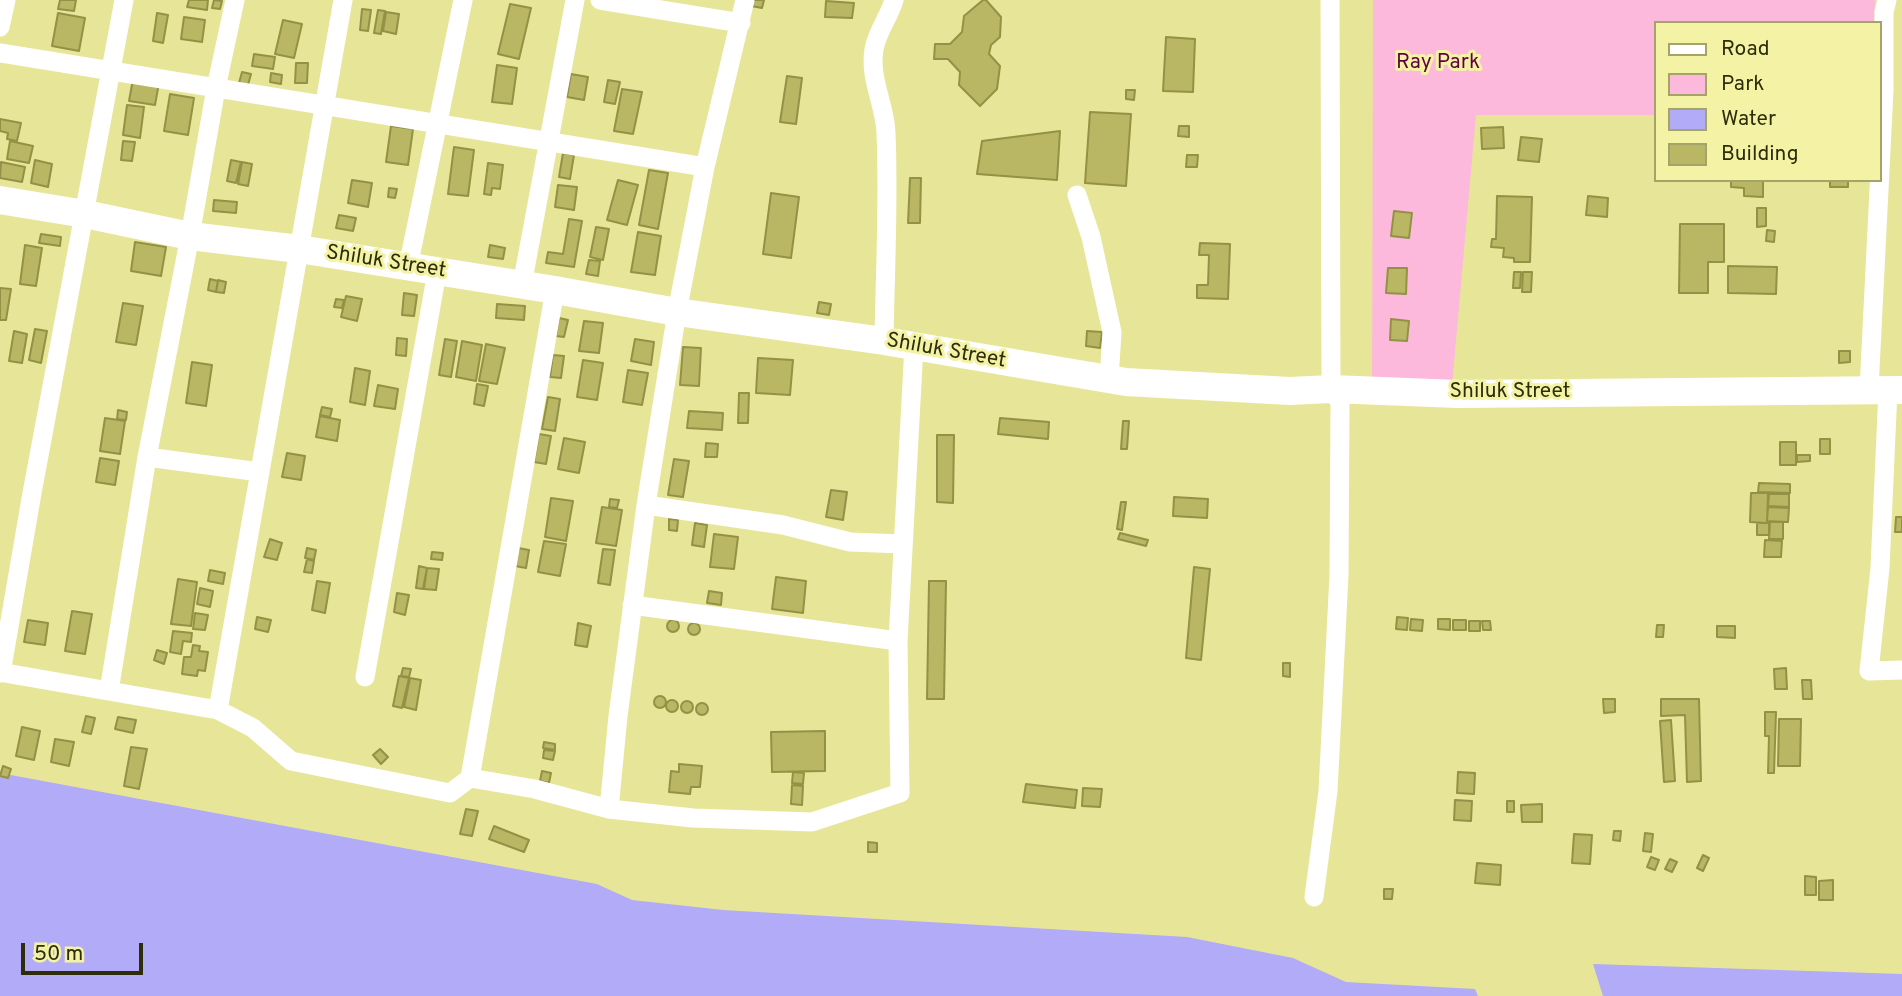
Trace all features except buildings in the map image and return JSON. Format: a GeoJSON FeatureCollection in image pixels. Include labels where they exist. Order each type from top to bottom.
{"type":"FeatureCollection","features":[{"type":"Feature","properties":{"kind":"street"},"geometry":{"type":"LineString","coordinates":[[0,27],[6,0]]}},
{"type":"Feature","properties":{"kind":"street"},"geometry":{"type":"LineString","coordinates":[[124,0],[1,673],[218,710],[253,728],[291,761],[450,793],[470,778],[555,290]]}},
{"type":"Feature","properties":{"kind":"street"},"geometry":{"type":"LineString","coordinates":[[109,691],[147,457],[234,0]]}},
{"type":"Feature","properties":{"kind":"street"},"geometry":{"type":"LineString","coordinates":[[218,710],[343,0]]}},
{"type":"Feature","properties":{"kind":"street"},"geometry":{"type":"LineString","coordinates":[[408,267],[463,0]]}},
{"type":"Feature","properties":{"kind":"street"},"geometry":{"type":"LineString","coordinates":[[522,285],[575,0]]}},
{"type":"Feature","properties":{"kind":"street"},"geometry":{"type":"LineString","coordinates":[[600,0],[741,23]]}},
{"type":"Feature","properties":{"kind":"street"},"geometry":{"type":"LineString","coordinates":[[609,809],[632,605],[677,312],[705,167],[745,0]]}},
{"type":"Feature","properties":{"kind":"street"},"geometry":{"type":"LineString","coordinates":[[884,341],[886,130],[873,76],[874,51],[878,36],[894,0]]}},
{"type":"Feature","properties":{"kind":"street"},"geometry":{"type":"LineString","coordinates":[[1314,897],[1328,791],[1339,575],[1340,402],[1331,390],[1330,0]]}},
{"type":"Feature","properties":{"kind":"street"},"geometry":{"type":"LineString","coordinates":[[1887,0],[1884,12],[1886,390],[1880,568],[1869,671],[1902,670]]}},
{"type":"Feature","properties":{"kind":"street"},"geometry":{"type":"LineString","coordinates":[[0,53],[705,167]]}},
{"type":"Feature","properties":{"kind":"street"},"geometry":{"type":"LineString","coordinates":[[1077,195],[1091,237],[1112,332],[1109,380]]}},
{"type":"Feature","properties":{"kind":"street","name":"Shiluk Street"},"geometry":{"type":"LineString","coordinates":[[0,200],[190,236],[299,249],[677,312],[884,341],[1109,380],[1265,390],[1472,394],[1886,390]]}},
{"type":"Feature","properties":{"kind":"street"},"geometry":{"type":"LineString","coordinates":[[365,677],[437,272]]}},
{"type":"Feature","properties":{"kind":"street"},"geometry":{"type":"LineString","coordinates":[[470,778],[535,789],[609,809],[693,818],[812,822],[900,793],[898,640],[914,346]]}},
{"type":"Feature","properties":{"kind":"street"},"geometry":{"type":"LineString","coordinates":[[147,457],[260,472]]}},
{"type":"Feature","properties":{"kind":"street"},"geometry":{"type":"LineString","coordinates":[[646,505],[783,525],[850,542],[903,544]]}},
{"type":"Feature","properties":{"kind":"street"},"geometry":{"type":"LineString","coordinates":[[632,605],[898,640]]}},
{"type":"Feature","properties":{"kind":"green space","name":"Ray Park"},"geometry":{"type":"Polygon","coordinates":[[[1373,0],[1875,0],[1874,21],[1654,21],[1654,115],[1476,115],[1452,386],[1372,384],[1373,0]]]}},
{"type":"Feature","properties":{"kind":"water"},"geometry":{"type":"Polygon","coordinates":[[[0,773],[597,884],[632,900],[723,910],[1187,937],[1293,958],[1346,982],[1475,989],[1478,996],[0,996],[0,773]]]}},
{"type":"Feature","properties":{"kind":"water"},"geometry":{"type":"Polygon","coordinates":[[[1593,964],[1902,974],[1902,996],[1603,996],[1593,964]]]}}]}
